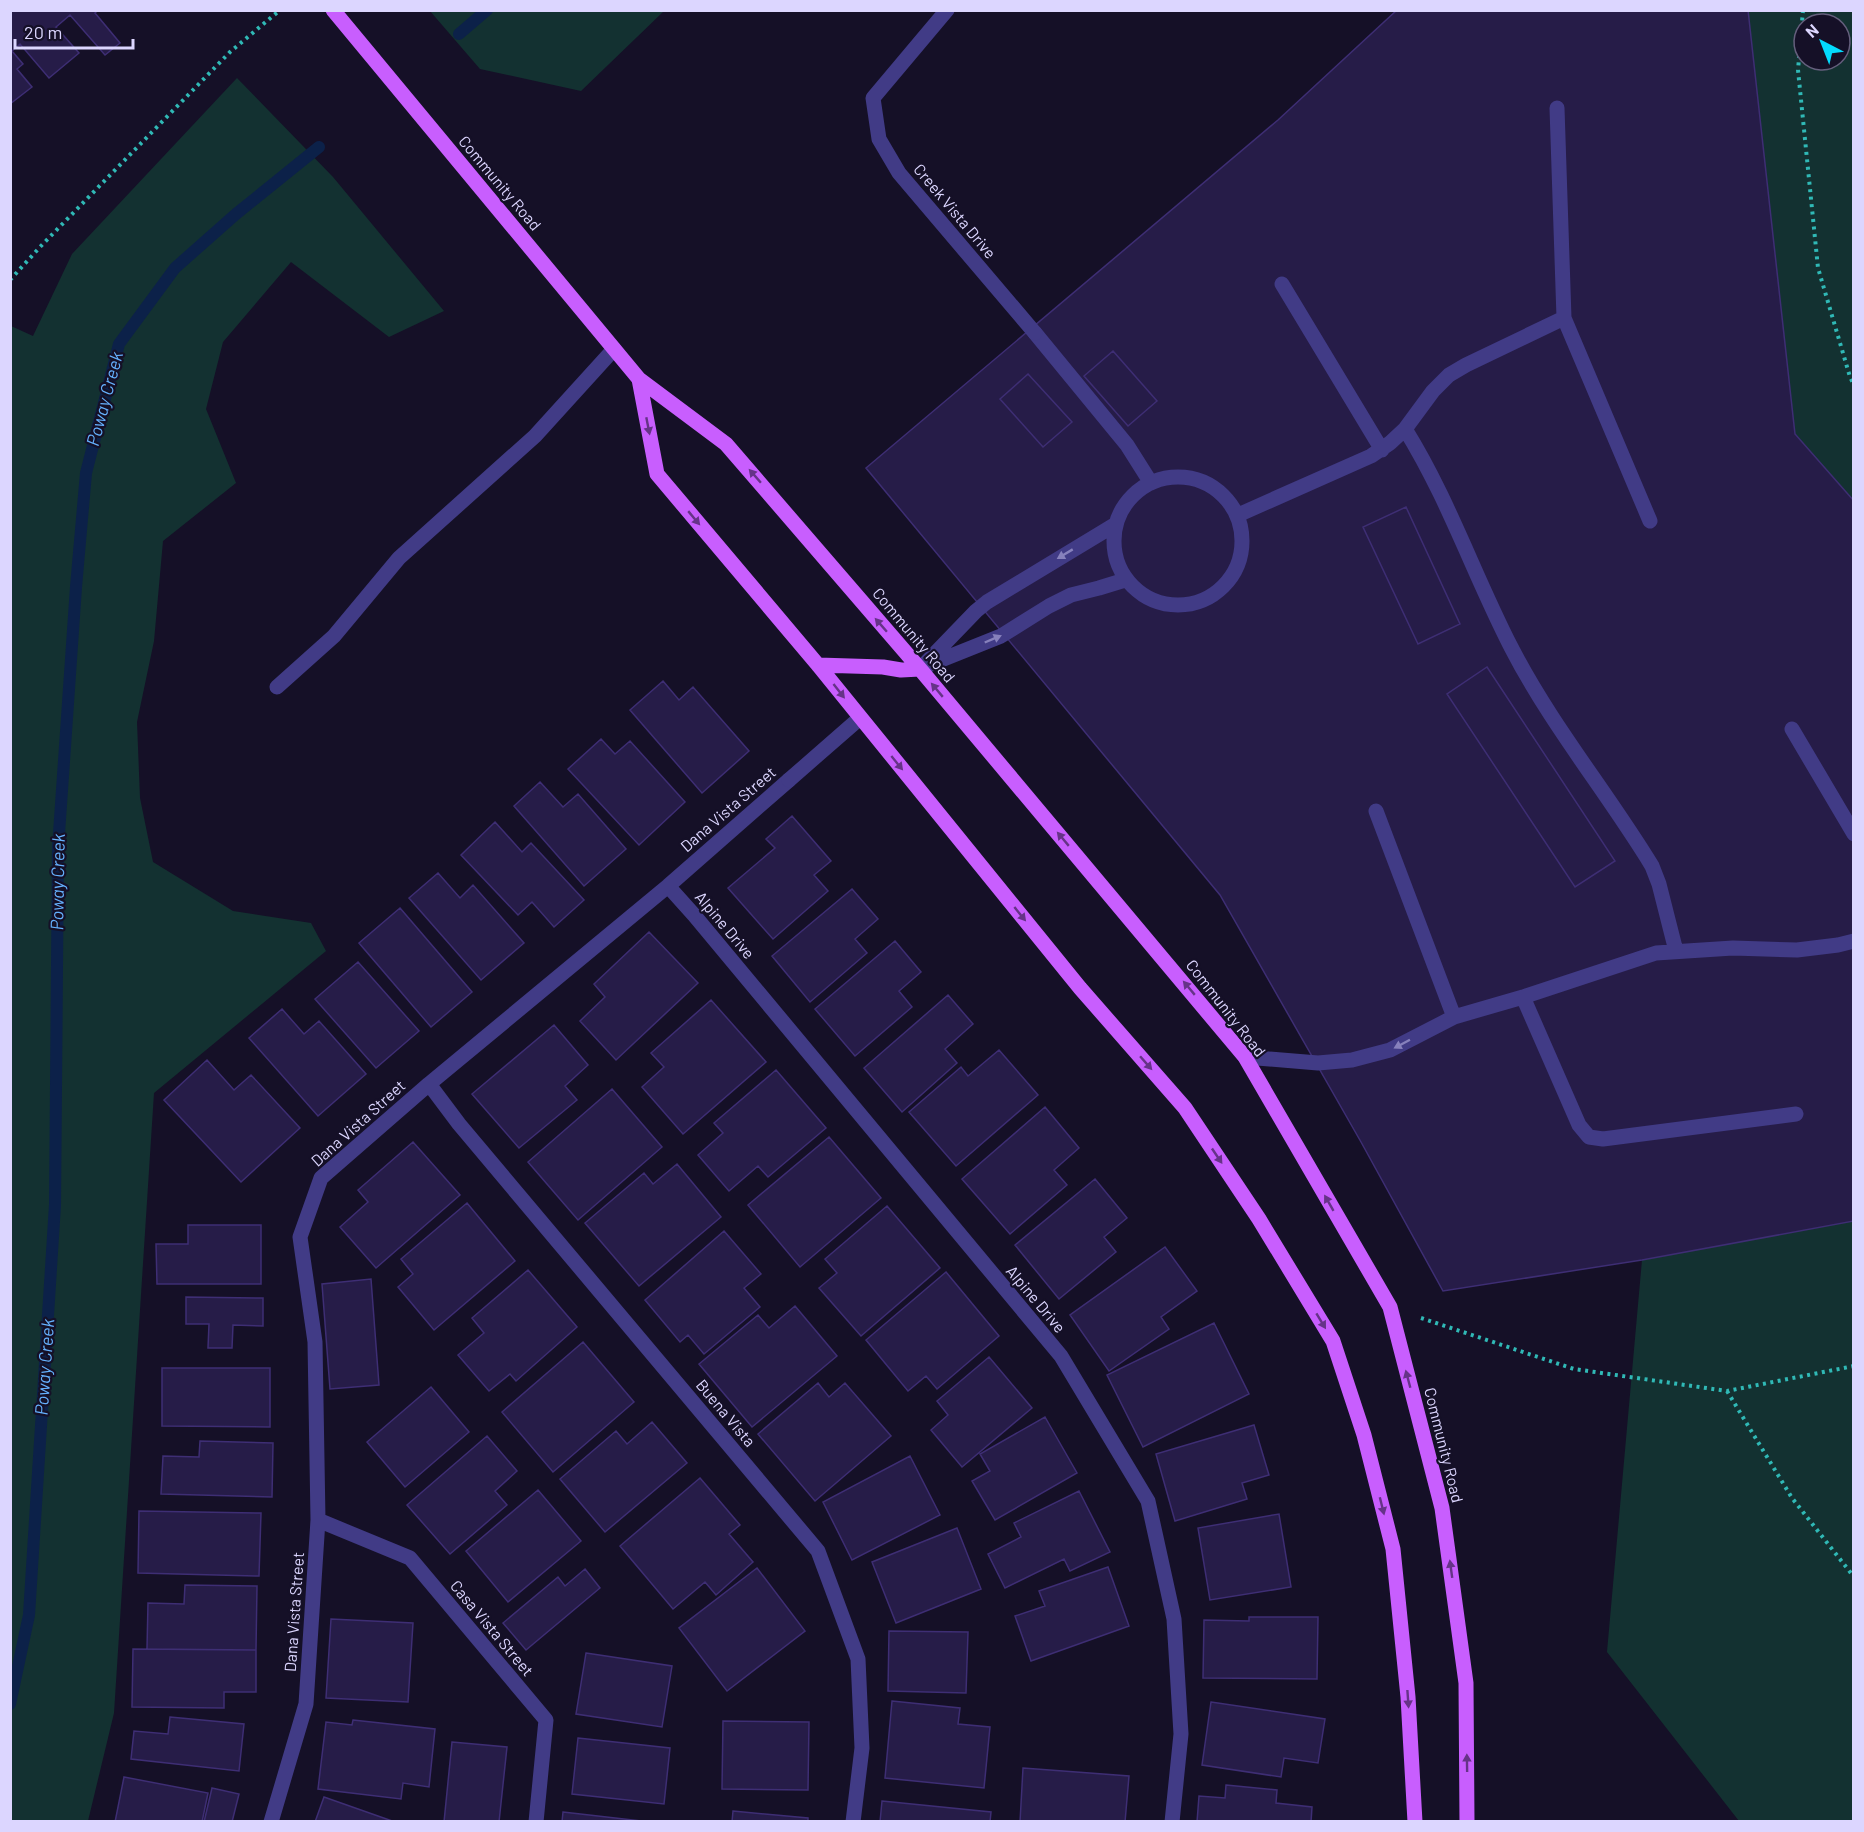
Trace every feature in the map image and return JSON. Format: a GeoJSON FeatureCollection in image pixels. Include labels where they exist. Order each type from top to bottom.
{"type":"FeatureCollection","features":[{"type":"Feature","properties":{"kind":"main road","name":"Community Road"},"geometry":{"type":"LineString","coordinates":[[333,10],[639,378],[726,444],[920,669],[1245,1057],[1389,1307],[1442,1508],[1466,1683],[1467,1821]]}},
{"type":"Feature","properties":{"kind":"main road"},"geometry":{"type":"LineString","coordinates":[[639,378],[657,474],[818,665],[1080,988],[1185,1108],[1259,1219],[1333,1341],[1364,1435],[1393,1548],[1408,1697],[1415,1821]]}},
{"type":"Feature","properties":{"kind":"main road"},"geometry":{"type":"LineString","coordinates":[[818,665],[920,669]]}},
{"type":"Feature","properties":{"kind":"street","name":"Creek Vista Drive"},"geometry":{"type":"LineString","coordinates":[[947,10],[873,98],[879,139],[899,173],[1127,445],[1151,483]]}},
{"type":"Feature","properties":{"kind":"street"},"geometry":{"type":"LineString","coordinates":[[1557,108],[1564,318],[1650,521]]}},
{"type":"Feature","properties":{"kind":"street"},"geometry":{"type":"LineString","coordinates":[[1282,284],[1382,450]]}},
{"type":"Feature","properties":{"kind":"street"},"geometry":{"type":"LineString","coordinates":[[1238,515],[1382,450],[1405,429],[1433,391],[1449,375],[1564,318]]}},
{"type":"Feature","properties":{"kind":"street"},"geometry":{"type":"LineString","coordinates":[[277,687],[334,636],[399,558],[535,436],[614,349]]}},
{"type":"Feature","properties":{"kind":"street"},"geometry":{"type":"LineString","coordinates":[[1405,429],[1442,498],[1527,676],[1652,866],[1659,884],[1676,951]]}},
{"type":"Feature","properties":{"kind":"street"},"geometry":{"type":"LineString","coordinates":[[1171,477],[1191,477],[1210,485],[1226,498],[1238,515],[1242,535],[1241,556],[1233,576],[1219,592],[1201,602],[1180,607],[1159,603],[1140,595],[1125,580],[1116,562],[1113,544],[1116,524],[1123,507],[1135,493],[1151,483],[1171,477]]}},
{"type":"Feature","properties":{"kind":"street"},"geometry":{"type":"LineString","coordinates":[[920,669],[987,602],[1116,524]]}},
{"type":"Feature","properties":{"kind":"street"},"geometry":{"type":"LineString","coordinates":[[920,669],[1001,636],[1071,595],[1125,580]]}},
{"type":"Feature","properties":{"kind":"street","name":"Dana Vista Street"},"geometry":{"type":"LineString","coordinates":[[271,1821],[306,1704],[318,1520],[315,1342],[300,1237],[321,1178],[429,1084],[668,886],[860,718]]}},
{"type":"Feature","properties":{"kind":"street"},"geometry":{"type":"LineString","coordinates":[[1792,729],[1854,834]]}},
{"type":"Feature","properties":{"kind":"street"},"geometry":{"type":"LineString","coordinates":[[1376,812],[1454,1017]]}},
{"type":"Feature","properties":{"kind":"street","name":"Alpine Drive"},"geometry":{"type":"LineString","coordinates":[[668,886],[1061,1356],[1148,1501],[1174,1619],[1181,1734],[1172,1821]]}},
{"type":"Feature","properties":{"kind":"street"},"geometry":{"type":"LineString","coordinates":[[1245,1057],[1318,1063],[1352,1060],[1390,1050],[1454,1017],[1656,953],[1733,948],[1797,950],[1854,941]]}},
{"type":"Feature","properties":{"kind":"street"},"geometry":{"type":"LineString","coordinates":[[1523,997],[1579,1125],[1589,1137],[1603,1139],[1797,1114]]}},
{"type":"Feature","properties":{"kind":"street","name":"Buena Vista"},"geometry":{"type":"LineString","coordinates":[[429,1084],[459,1124],[818,1551],[858,1659],[861,1748],[853,1821]]}},
{"type":"Feature","properties":{"kind":"street","name":"Casa Vista Street"},"geometry":{"type":"LineString","coordinates":[[318,1520],[410,1558],[546,1720],[536,1821]]}},
{"type":"Feature","properties":{"kind":"path"},"geometry":{"type":"LineString","coordinates":[[10,280],[230,52],[280,10]]}},
{"type":"Feature","properties":{"kind":"path"},"geometry":{"type":"LineString","coordinates":[[1803,10],[1798,70],[1818,268],[1854,385]]}},
{"type":"Feature","properties":{"kind":"path"},"geometry":{"type":"LineString","coordinates":[[1389,1307],[1574,1369],[1727,1390],[1854,1366]]}},
{"type":"Feature","properties":{"kind":"path"},"geometry":{"type":"LineString","coordinates":[[1727,1390],[1792,1498],[1854,1577]]}},
{"type":"Feature","properties":{"kind":"green space"},"geometry":{"type":"Polygon","coordinates":[[[430,11],[664,11],[581,91],[480,69],[430,11]]]}},
{"type":"Feature","properties":{"kind":"green space"},"geometry":{"type":"Polygon","coordinates":[[[1748,11],[1853,11],[1853,501],[1795,434],[1748,11]]]}},
{"type":"Feature","properties":{"kind":"green space"},"geometry":{"type":"Polygon","coordinates":[[[237,78],[333,177],[444,311],[389,337],[291,262],[223,342],[206,409],[236,483],[163,541],[154,641],[137,722],[140,798],[153,862],[233,911],[311,923],[326,951],[154,1093],[114,1713],[88,1821],[11,1821],[11,326],[33,336],[72,254],[237,78]]]}},
{"type":"Feature","properties":{"kind":"green space"},"geometry":{"type":"Polygon","coordinates":[[[1853,1221],[1853,1821],[1739,1821],[1607,1652],[1642,1260],[1853,1221]]]}},
{"type":"Feature","properties":{"kind":"building"},"geometry":{"type":"Polygon","coordinates":[[[10,10],[98,10],[95,13],[120,43],[105,55],[70,15],[56,27],[79,53],[49,78],[20,44],[12,51],[23,64],[17,69],[32,87],[10,104],[10,10]]]}},
{"type":"Feature","properties":{"kind":"building"},"geometry":{"type":"Polygon","coordinates":[[[1397,10],[1748,10],[1795,434],[1854,501],[1854,1221],[1642,1260],[1443,1291],[1220,895],[866,468],[1278,120],[1397,10]]]}},
{"type":"Feature","properties":{"kind":"building"},"geometry":{"type":"Polygon","coordinates":[[[1113,351],[1157,401],[1128,426],[1084,376],[1113,351]]]}},
{"type":"Feature","properties":{"kind":"building"},"geometry":{"type":"Polygon","coordinates":[[[1028,374],[1072,422],[1043,447],[1000,399],[1028,374]]]}},
{"type":"Feature","properties":{"kind":"building"},"geometry":{"type":"Polygon","coordinates":[[[1406,507],[1460,624],[1418,644],[1363,527],[1406,507]]]}},
{"type":"Feature","properties":{"kind":"building"},"geometry":{"type":"Polygon","coordinates":[[[1487,667],[1615,861],[1575,887],[1447,694],[1487,667]]]}},
{"type":"Feature","properties":{"kind":"building"},"geometry":{"type":"Polygon","coordinates":[[[663,681],[679,700],[693,687],[749,751],[702,793],[630,710],[663,681]]]}},
{"type":"Feature","properties":{"kind":"building"},"geometry":{"type":"Polygon","coordinates":[[[601,739],[615,754],[630,741],[685,802],[639,845],[568,769],[601,739]]]}},
{"type":"Feature","properties":{"kind":"building"},"geometry":{"type":"Polygon","coordinates":[[[540,782],[563,807],[578,794],[626,849],[584,886],[514,806],[540,782]]]}},
{"type":"Feature","properties":{"kind":"building"},"geometry":{"type":"Polygon","coordinates":[[[792,816],[831,861],[814,875],[828,891],[773,939],[728,888],[775,848],[766,839],[792,816]]]}},
{"type":"Feature","properties":{"kind":"building"},"geometry":{"type":"Polygon","coordinates":[[[495,822],[522,852],[531,843],[584,900],[554,927],[532,902],[518,915],[461,855],[495,822]]]}},
{"type":"Feature","properties":{"kind":"building"},"geometry":{"type":"Polygon","coordinates":[[[438,873],[460,898],[473,885],[524,943],[481,980],[409,898],[438,873]]]}},
{"type":"Feature","properties":{"kind":"building"},"geometry":{"type":"Polygon","coordinates":[[[852,889],[878,919],[855,939],[867,953],[810,1002],[772,956],[852,889]]]}},
{"type":"Feature","properties":{"kind":"building"},"geometry":{"type":"Polygon","coordinates":[[[400,908],[472,992],[431,1027],[359,943],[400,908]]]}},
{"type":"Feature","properties":{"kind":"building"},"geometry":{"type":"Polygon","coordinates":[[[649,932],[698,983],[616,1060],[580,1021],[605,997],[594,984],[649,932]]]}},
{"type":"Feature","properties":{"kind":"building"},"geometry":{"type":"Polygon","coordinates":[[[895,941],[921,972],[899,991],[912,1007],[855,1056],[815,1009],[895,941]]]}},
{"type":"Feature","properties":{"kind":"building"},"geometry":{"type":"Polygon","coordinates":[[[358,962],[419,1031],[376,1068],[315,999],[358,962]]]}},
{"type":"Feature","properties":{"kind":"building"},"geometry":{"type":"Polygon","coordinates":[[[948,995],[973,1024],[945,1049],[957,1063],[902,1112],[864,1068],[948,995]]]}},
{"type":"Feature","properties":{"kind":"building"},"geometry":{"type":"Polygon","coordinates":[[[711,1000],[766,1062],[683,1134],[642,1087],[664,1067],[651,1053],[711,1000]]]}},
{"type":"Feature","properties":{"kind":"building"},"geometry":{"type":"Polygon","coordinates":[[[282,1009],[304,1034],[319,1021],[366,1074],[318,1116],[249,1038],[282,1009]]]}},
{"type":"Feature","properties":{"kind":"building"},"geometry":{"type":"Polygon","coordinates":[[[554,1025],[588,1065],[565,1086],[577,1100],[519,1148],[472,1094],[554,1025]]]}},
{"type":"Feature","properties":{"kind":"building"},"geometry":{"type":"Polygon","coordinates":[[[999,1050],[1038,1095],[956,1166],[909,1112],[961,1067],[968,1076],[999,1050]]]}},
{"type":"Feature","properties":{"kind":"building"},"geometry":{"type":"Polygon","coordinates":[[[207,1060],[234,1090],[251,1075],[300,1128],[241,1182],[164,1100],[207,1060]]]}},
{"type":"Feature","properties":{"kind":"building"},"geometry":{"type":"Polygon","coordinates":[[[776,1070],[826,1128],[768,1177],[758,1166],[729,1191],[698,1155],[723,1133],[714,1123],[776,1070]]]}},
{"type":"Feature","properties":{"kind":"building"},"geometry":{"type":"Polygon","coordinates":[[[612,1089],[662,1147],[578,1220],[528,1162],[612,1089]]]}},
{"type":"Feature","properties":{"kind":"building"},"geometry":{"type":"Polygon","coordinates":[[[1045,1107],[1079,1148],[1054,1170],[1067,1185],[1010,1234],[962,1179],[1045,1107]]]}},
{"type":"Feature","properties":{"kind":"building"},"geometry":{"type":"Polygon","coordinates":[[[829,1137],[881,1198],[800,1267],[748,1205],[829,1137]]]}},
{"type":"Feature","properties":{"kind":"building"},"geometry":{"type":"Polygon","coordinates":[[[413,1142],[460,1195],[376,1268],[340,1227],[368,1202],[358,1190],[413,1142]]]}},
{"type":"Feature","properties":{"kind":"building"},"geometry":{"type":"Polygon","coordinates":[[[677,1164],[721,1217],[639,1286],[585,1223],[644,1173],[653,1184],[677,1164]]]}},
{"type":"Feature","properties":{"kind":"building"},"geometry":{"type":"Polygon","coordinates":[[[1095,1179],[1127,1218],[1104,1237],[1116,1252],[1059,1299],[1015,1245],[1095,1179]]]}},
{"type":"Feature","properties":{"kind":"building"},"geometry":{"type":"Polygon","coordinates":[[[467,1203],[515,1261],[434,1330],[398,1287],[413,1274],[401,1259],[467,1203]]]}},
{"type":"Feature","properties":{"kind":"building"},"geometry":{"type":"Polygon","coordinates":[[[887,1206],[940,1268],[861,1336],[819,1288],[837,1273],[825,1259],[887,1206]]]}},
{"type":"Feature","properties":{"kind":"building"},"geometry":{"type":"Polygon","coordinates":[[[188,1225],[261,1225],[261,1284],[157,1284],[156,1244],[188,1244],[188,1225]]]}},
{"type":"Feature","properties":{"kind":"building"},"geometry":{"type":"Polygon","coordinates":[[[724,1231],[761,1274],[744,1288],[760,1307],[704,1354],[688,1335],[680,1342],[645,1300],[724,1231]]]}},
{"type":"Feature","properties":{"kind":"building"},"geometry":{"type":"Polygon","coordinates":[[[1165,1247],[1197,1291],[1161,1317],[1169,1329],[1109,1371],[1070,1315],[1165,1247]]]}},
{"type":"Feature","properties":{"kind":"building"},"geometry":{"type":"Polygon","coordinates":[[[528,1270],[577,1327],[516,1381],[510,1374],[489,1391],[458,1355],[484,1333],[472,1318],[528,1270]]]}},
{"type":"Feature","properties":{"kind":"building"},"geometry":{"type":"Polygon","coordinates":[[[946,1272],[999,1336],[937,1389],[926,1376],[908,1391],[866,1340],[946,1272]]]}},
{"type":"Feature","properties":{"kind":"building"},"geometry":{"type":"Polygon","coordinates":[[[371,1279],[379,1385],[330,1389],[322,1284],[371,1279]]]}},
{"type":"Feature","properties":{"kind":"building"},"geometry":{"type":"Polygon","coordinates":[[[186,1297],[263,1298],[263,1326],[233,1325],[232,1348],[208,1348],[209,1324],[186,1324],[186,1297]]]}},
{"type":"Feature","properties":{"kind":"building"},"geometry":{"type":"Polygon","coordinates":[[[795,1306],[837,1356],[752,1427],[699,1364],[758,1315],[769,1328],[795,1306]]]}},
{"type":"Feature","properties":{"kind":"building"},"geometry":{"type":"Polygon","coordinates":[[[1214,1323],[1249,1394],[1143,1447],[1107,1375],[1214,1323]]]}},
{"type":"Feature","properties":{"kind":"building"},"geometry":{"type":"Polygon","coordinates":[[[583,1342],[634,1402],[553,1472],[502,1412],[583,1342]]]}},
{"type":"Feature","properties":{"kind":"building"},"geometry":{"type":"Polygon","coordinates":[[[989,1357],[1032,1408],[962,1467],[931,1430],[948,1415],[937,1401],[989,1357]]]}},
{"type":"Feature","properties":{"kind":"building"},"geometry":{"type":"Polygon","coordinates":[[[162,1368],[270,1368],[270,1427],[162,1426],[162,1368]]]}},
{"type":"Feature","properties":{"kind":"building"},"geometry":{"type":"Polygon","coordinates":[[[818,1383],[829,1397],[845,1383],[891,1436],[815,1501],[758,1434],[818,1383]]]}},
{"type":"Feature","properties":{"kind":"building"},"geometry":{"type":"Polygon","coordinates":[[[431,1387],[469,1432],[405,1487],[367,1442],[431,1387]]]}},
{"type":"Feature","properties":{"kind":"building"},"geometry":{"type":"Polygon","coordinates":[[[1045,1417],[1077,1473],[995,1520],[972,1481],[990,1471],[980,1454],[1045,1417]]]}},
{"type":"Feature","properties":{"kind":"building"},"geometry":{"type":"Polygon","coordinates":[[[652,1422],[687,1463],[605,1532],[560,1479],[616,1431],[627,1444],[652,1422]]]}},
{"type":"Feature","properties":{"kind":"building"},"geometry":{"type":"Polygon","coordinates":[[[1254,1425],[1269,1475],[1242,1483],[1247,1499],[1175,1521],[1156,1454],[1254,1425]]]}},
{"type":"Feature","properties":{"kind":"building"},"geometry":{"type":"Polygon","coordinates":[[[487,1436],[517,1471],[495,1491],[507,1505],[450,1554],[407,1505],[487,1436]]]}},
{"type":"Feature","properties":{"kind":"building"},"geometry":{"type":"Polygon","coordinates":[[[200,1441],[273,1443],[272,1497],[161,1494],[163,1456],[199,1457],[200,1441]]]}},
{"type":"Feature","properties":{"kind":"building"},"geometry":{"type":"Polygon","coordinates":[[[910,1456],[940,1515],[852,1560],[823,1502],[910,1456]]]}},
{"type":"Feature","properties":{"kind":"building"},"geometry":{"type":"Polygon","coordinates":[[[700,1478],[740,1525],[729,1534],[753,1562],[716,1595],[705,1582],[673,1609],[620,1546],[700,1478]]]}},
{"type":"Feature","properties":{"kind":"building"},"geometry":{"type":"Polygon","coordinates":[[[538,1490],[581,1541],[508,1602],[466,1551],[538,1490]]]}},
{"type":"Feature","properties":{"kind":"building"},"geometry":{"type":"Polygon","coordinates":[[[1079,1491],[1110,1552],[1070,1571],[1064,1559],[1005,1588],[988,1554],[1021,1537],[1014,1523],[1079,1491]]]}},
{"type":"Feature","properties":{"kind":"building"},"geometry":{"type":"Polygon","coordinates":[[[139,1511],[261,1513],[259,1576],[138,1573],[139,1511]]]}},
{"type":"Feature","properties":{"kind":"building"},"geometry":{"type":"Polygon","coordinates":[[[1279,1514],[1291,1587],[1210,1600],[1198,1528],[1279,1514]]]}},
{"type":"Feature","properties":{"kind":"building"},"geometry":{"type":"Polygon","coordinates":[[[957,1528],[981,1589],[896,1623],[872,1562],[957,1528]]]}},
{"type":"Feature","properties":{"kind":"building"},"geometry":{"type":"Polygon","coordinates":[[[1108,1567],[1129,1626],[1031,1661],[1015,1616],[1045,1606],[1039,1591],[1108,1567]]]}},
{"type":"Feature","properties":{"kind":"building"},"geometry":{"type":"Polygon","coordinates":[[[757,1568],[805,1631],[727,1691],[679,1628],[757,1568]]]}},
{"type":"Feature","properties":{"kind":"building"},"geometry":{"type":"Polygon","coordinates":[[[585,1569],[600,1588],[526,1650],[503,1623],[558,1577],[565,1586],[585,1569]]]}},
{"type":"Feature","properties":{"kind":"building"},"geometry":{"type":"Polygon","coordinates":[[[185,1585],[257,1586],[256,1650],[147,1649],[148,1603],[184,1604],[185,1585]]]}},
{"type":"Feature","properties":{"kind":"building"},"geometry":{"type":"Polygon","coordinates":[[[1249,1617],[1318,1617],[1317,1679],[1203,1678],[1204,1620],[1249,1621],[1249,1617]]]}},
{"type":"Feature","properties":{"kind":"building"},"geometry":{"type":"Polygon","coordinates":[[[331,1619],[413,1623],[408,1702],[326,1698],[331,1619]]]}},
{"type":"Feature","properties":{"kind":"building"},"geometry":{"type":"Polygon","coordinates":[[[889,1631],[968,1632],[966,1693],[888,1691],[889,1631]]]}},
{"type":"Feature","properties":{"kind":"building"},"geometry":{"type":"Polygon","coordinates":[[[133,1649],[256,1650],[256,1692],[224,1692],[224,1708],[132,1707],[133,1649]]]}},
{"type":"Feature","properties":{"kind":"building"},"geometry":{"type":"Polygon","coordinates":[[[586,1653],[672,1666],[662,1727],[576,1714],[586,1653]]]}},
{"type":"Feature","properties":{"kind":"building"},"geometry":{"type":"Polygon","coordinates":[[[892,1701],[960,1708],[958,1724],[990,1727],[984,1788],[885,1778],[892,1701]]]}},
{"type":"Feature","properties":{"kind":"building"},"geometry":{"type":"Polygon","coordinates":[[[1211,1702],[1325,1719],[1318,1763],[1284,1758],[1281,1777],[1202,1765],[1211,1702]]]}},
{"type":"Feature","properties":{"kind":"building"},"geometry":{"type":"Polygon","coordinates":[[[170,1717],[244,1724],[239,1771],[131,1759],[134,1731],[168,1734],[170,1717]]]}},
{"type":"Feature","properties":{"kind":"building"},"geometry":{"type":"Polygon","coordinates":[[[353,1720],[435,1729],[429,1787],[403,1783],[401,1799],[318,1789],[326,1722],[352,1725],[353,1720]]]}},
{"type":"Feature","properties":{"kind":"building"},"geometry":{"type":"Polygon","coordinates":[[[723,1721],[809,1722],[808,1790],[722,1789],[723,1721]]]}},
{"type":"Feature","properties":{"kind":"building"},"geometry":{"type":"Polygon","coordinates":[[[578,1738],[670,1748],[664,1804],[572,1794],[578,1738]]]}},
{"type":"Feature","properties":{"kind":"building"},"geometry":{"type":"Polygon","coordinates":[[[452,1742],[507,1747],[499,1822],[444,1822],[452,1742]]]}},
{"type":"Feature","properties":{"kind":"building"},"geometry":{"type":"Polygon","coordinates":[[[1023,1768],[1129,1776],[1125,1822],[1020,1822],[1023,1768]]]}},
{"type":"Feature","properties":{"kind":"building"},"geometry":{"type":"Polygon","coordinates":[[[124,1777],[208,1793],[202,1822],[115,1822],[124,1777]]]}},
{"type":"Feature","properties":{"kind":"building"},"geometry":{"type":"Polygon","coordinates":[[[1226,1785],[1277,1790],[1276,1803],[1312,1807],[1311,1822],[1197,1822],[1199,1796],[1225,1798],[1226,1785]]]}},
{"type":"Feature","properties":{"kind":"building"},"geometry":{"type":"Polygon","coordinates":[[[212,1788],[239,1794],[232,1822],[204,1822],[212,1788]]]}},
{"type":"Feature","properties":{"kind":"building"},"geometry":{"type":"Polygon","coordinates":[[[324,1797],[395,1822],[315,1822],[324,1797]]]}},
{"type":"Feature","properties":{"kind":"building"},"geometry":{"type":"Polygon","coordinates":[[[882,1801],[991,1812],[990,1822],[880,1822],[882,1801]]]}},
{"type":"Feature","properties":{"kind":"building"},"geometry":{"type":"Polygon","coordinates":[[[733,1811],[808,1818],[808,1822],[732,1822],[733,1811]]]}},
{"type":"Feature","properties":{"kind":"building"},"geometry":{"type":"Polygon","coordinates":[[[563,1812],[650,1822],[562,1822],[563,1812]]]}},
{"type":"Feature","properties":{"kind":"waterway","name":"Poway Creek"},"geometry":{"type":"LineString","coordinates":[[459,34],[487,10]]}},
{"type":"Feature","properties":{"kind":"waterway","name":"Poway Creek"},"geometry":{"type":"LineString","coordinates":[[10,1704],[29,1615],[55,1205],[58,848],[86,473],[119,344],[175,268],[236,214],[319,147]]}}]}
